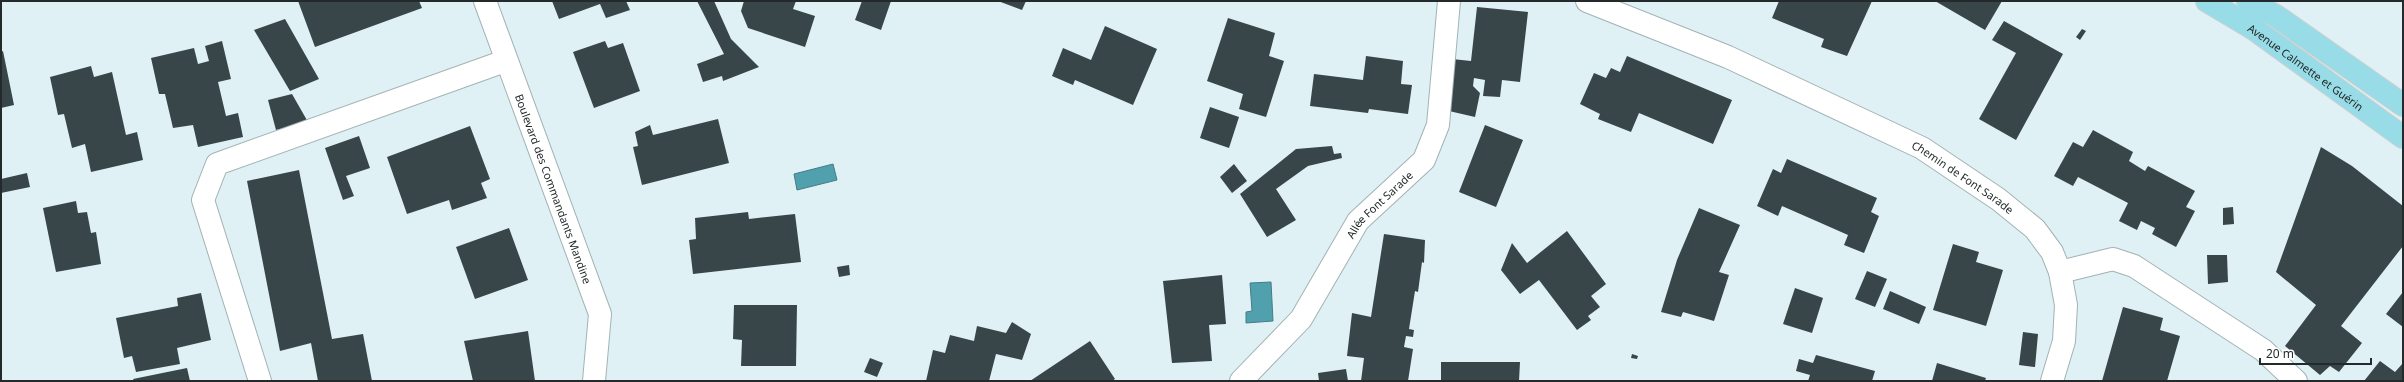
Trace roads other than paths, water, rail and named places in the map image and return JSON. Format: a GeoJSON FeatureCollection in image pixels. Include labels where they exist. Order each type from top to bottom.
{"type":"FeatureCollection","features":[{"type":"Feature","properties":{"kind":"main road","name":"Avenue Calmette et Guérin"},"geometry":{"type":"LineString","coordinates":[[2207,1],[2254,29],[2403,137]]}},
{"type":"Feature","properties":{"kind":"main road","name":"Avenue Calmette et Guérin"},"geometry":{"type":"LineString","coordinates":[[2248,1],[2276,16],[2403,105]]}},
{"type":"Feature","properties":{"kind":"street","name":"Boulevard des Commandants Mandine"},"geometry":{"type":"LineString","coordinates":[[485,1],[505,61],[600,314],[594,381]]}},
{"type":"Feature","properties":{"kind":"street","name":"Allée Font Sarade"},"geometry":{"type":"LineString","coordinates":[[1241,381],[1301,319],[1358,221],[1424,160],[1438,125],[1449,1]]}},
{"type":"Feature","properties":{"kind":"street","name":"Chemin de Font Sarade"},"geometry":{"type":"LineString","coordinates":[[1587,1],[1728,57],[1922,148],[1998,199],[2035,229],[2052,252],[2060,272],[2066,305],[2064,341],[2052,381]]}},
{"type":"Feature","properties":{"kind":"street"},"geometry":{"type":"LineString","coordinates":[[260,381],[203,200],[217,164],[505,61]]}},
{"type":"Feature","properties":{"kind":"street"},"geometry":{"type":"LineString","coordinates":[[2060,272],[2113,259],[2134,266],[2263,350],[2296,381]]}},
{"type":"Feature","properties":{"kind":"water"},"geometry":{"type":"Polygon","coordinates":[[[833,164],[837,180],[797,190],[794,174],[833,164]]]}},
{"type":"Feature","properties":{"kind":"water"},"geometry":{"type":"Polygon","coordinates":[[[1271,282],[1273,321],[1246,323],[1246,312],[1252,311],[1250,283],[1271,282]]]}}]}
